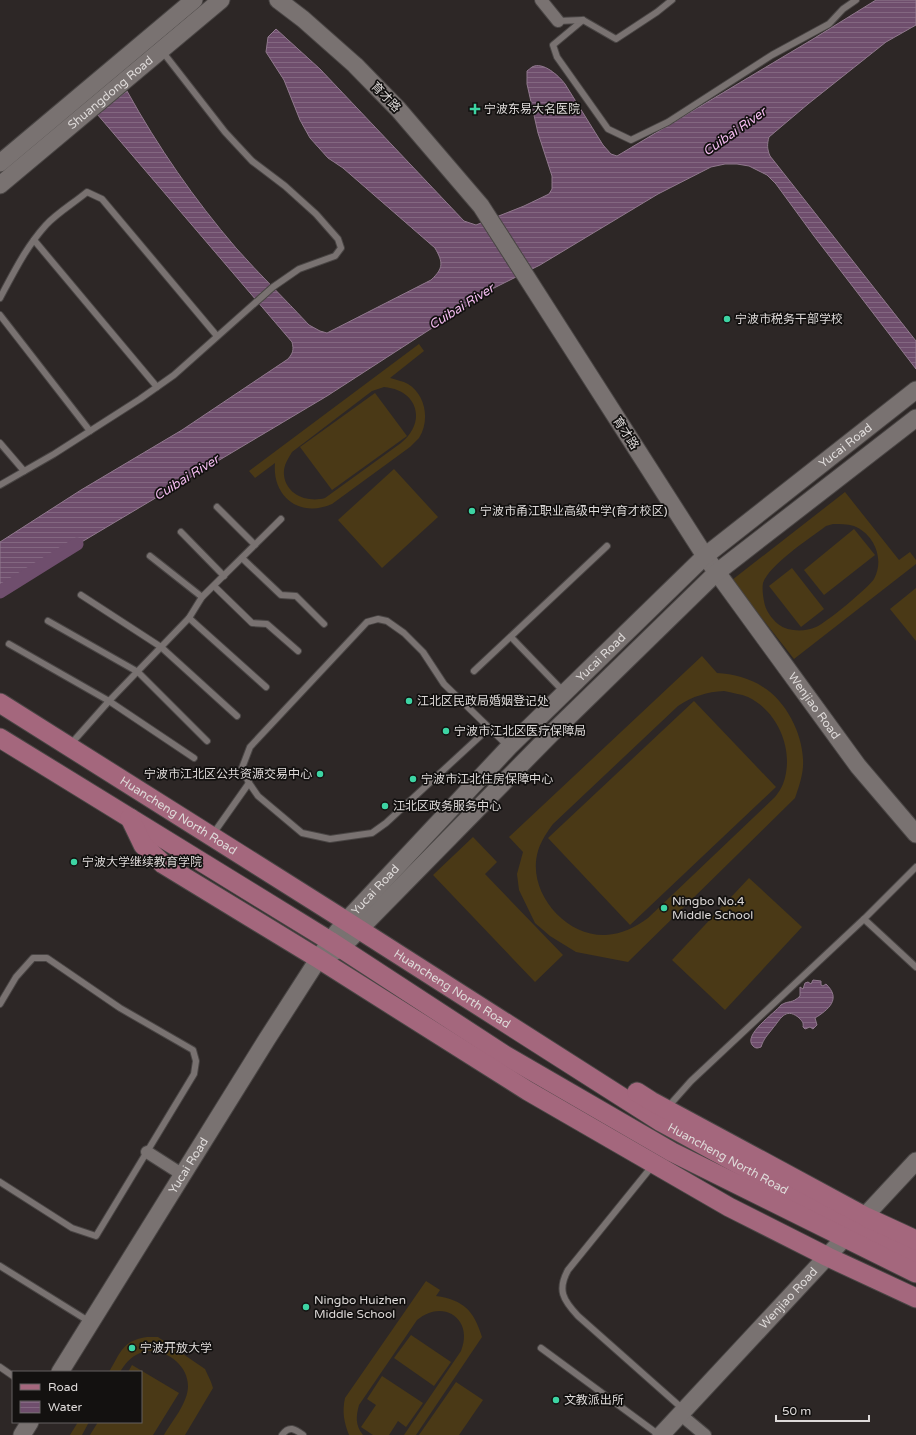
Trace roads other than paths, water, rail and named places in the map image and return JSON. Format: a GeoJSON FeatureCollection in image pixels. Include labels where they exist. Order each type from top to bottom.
{"type":"FeatureCollection","features":[{"type":"Feature","properties":{"kind":"main road","name":"Shuangdong Road"},"geometry":{"type":"LineString","coordinates":[[0,163],[194,0]]}},
{"type":"Feature","properties":{"kind":"main road","name":"Shuangdong Road"},"geometry":{"type":"LineString","coordinates":[[0,185],[221,0]]}},
{"type":"Feature","properties":{"kind":"main road","name":"育才路"},"geometry":{"type":"LineString","coordinates":[[278,0],[355,65],[398,109],[481,206],[716,573]]}},
{"type":"Feature","properties":{"kind":"main road","name":"Yucai Road"},"geometry":{"type":"LineString","coordinates":[[358,923],[509,747],[705,556],[914,391]]}},
{"type":"Feature","properties":{"kind":"main road","name":"Yucai Road"},"geometry":{"type":"LineString","coordinates":[[61,1371],[319,959],[336,945],[716,573],[916,418]]}},
{"type":"Feature","properties":{"kind":"main road","name":"Wenjiao Road"},"geometry":{"type":"LineString","coordinates":[[716,573],[858,766],[916,834]]}},
{"type":"Feature","properties":{"kind":"main road","name":"Huancheng North Road"},"geometry":{"type":"LineString","coordinates":[[0,703],[211,836],[358,923],[660,1122],[855,1228],[916,1273]]}},
{"type":"Feature","properties":{"kind":"main road","name":"Huancheng North Road"},"geometry":{"type":"LineString","coordinates":[[0,738],[336,945],[504,1054],[672,1152],[916,1255]]}},
{"type":"Feature","properties":{"kind":"main road"},"geometry":{"type":"LineString","coordinates":[[130,818],[143,846],[163,864],[319,959],[528,1091],[729,1207],[828,1258],[916,1298]]}},
{"type":"Feature","properties":{"kind":"main road"},"geometry":{"type":"LineString","coordinates":[[358,923],[666,1109],[855,1228],[916,1240]]}},
{"type":"Feature","properties":{"kind":"main road","name":"Wenjiao Road"},"geometry":{"type":"LineString","coordinates":[[660,1435],[683,1413],[828,1258],[916,1161]]}},
{"type":"Feature","properties":{"kind":"main road"},"geometry":{"type":"LineString","coordinates":[[22,1435],[29,1423]]}},
{"type":"Feature","properties":{"kind":"street"},"geometry":{"type":"LineString","coordinates":[[541,0],[558,21]]}},
{"type":"Feature","properties":{"kind":"street"},"geometry":{"type":"LineString","coordinates":[[147,1152],[183,1175]]}},
{"type":"Feature","properties":{"kind":"street"},"geometry":{"type":"LineString","coordinates":[[683,1413],[705,1435]]}},
{"type":"Feature","properties":{"kind":"lane"},"geometry":{"type":"LineString","coordinates":[[558,21],[583,20],[616,39],[657,12],[672,0]]}},
{"type":"Feature","properties":{"kind":"lane"},"geometry":{"type":"LineString","coordinates":[[583,20],[553,45],[557,57],[608,129],[631,140],[668,122],[772,55],[828,24],[843,9],[856,0]]}},
{"type":"Feature","properties":{"kind":"lane"},"geometry":{"type":"LineString","coordinates":[[0,485],[140,399],[174,375],[273,287],[299,269],[335,256],[341,248],[338,239],[316,214],[285,186],[252,161],[225,132],[161,50]]}},
{"type":"Feature","properties":{"kind":"lane"},"geometry":{"type":"LineString","coordinates":[[0,298],[27,248],[47,224],[87,192],[102,199],[217,336]]}},
{"type":"Feature","properties":{"kind":"lane"},"geometry":{"type":"LineString","coordinates":[[34,240],[157,387]]}},
{"type":"Feature","properties":{"kind":"lane"},"geometry":{"type":"LineString","coordinates":[[0,315],[90,431]]}},
{"type":"Feature","properties":{"kind":"lane"},"geometry":{"type":"LineString","coordinates":[[0,442],[24,471]]}},
{"type":"Feature","properties":{"kind":"lane"},"geometry":{"type":"LineString","coordinates":[[217,507],[255,545]]}},
{"type":"Feature","properties":{"kind":"lane"},"geometry":{"type":"LineString","coordinates":[[69,746],[189,618],[202,597],[281,519]]}},
{"type":"Feature","properties":{"kind":"lane"},"geometry":{"type":"LineString","coordinates":[[181,532],[224,576]]}},
{"type":"Feature","properties":{"kind":"lane"},"geometry":{"type":"LineString","coordinates":[[474,671],[606,546]]}},
{"type":"Feature","properties":{"kind":"lane"},"geometry":{"type":"LineString","coordinates":[[150,556],[202,597]]}},
{"type":"Feature","properties":{"kind":"lane"},"geometry":{"type":"LineString","coordinates":[[242,558],[281,595],[296,596],[324,624]]}},
{"type":"Feature","properties":{"kind":"lane"},"geometry":{"type":"LineString","coordinates":[[214,586],[252,623],[267,624],[298,651]]}},
{"type":"Feature","properties":{"kind":"lane"},"geometry":{"type":"LineString","coordinates":[[81,595],[161,647],[237,716]]}},
{"type":"Feature","properties":{"kind":"lane"},"geometry":{"type":"LineString","coordinates":[[189,618],[266,687]]}},
{"type":"Feature","properties":{"kind":"lane"},"geometry":{"type":"LineString","coordinates":[[489,728],[386,823],[372,833],[330,839],[302,833],[258,796],[249,783],[242,768],[250,747],[367,622],[378,619],[387,621],[404,633],[423,652],[444,684],[509,747]]}},
{"type":"Feature","properties":{"kind":"lane"},"geometry":{"type":"LineString","coordinates":[[48,621],[138,672],[207,741]]}},
{"type":"Feature","properties":{"kind":"lane"},"geometry":{"type":"LineString","coordinates":[[511,637],[565,693]]}},
{"type":"Feature","properties":{"kind":"lane"},"geometry":{"type":"LineString","coordinates":[[9,644],[109,702],[194,758]]}},
{"type":"Feature","properties":{"kind":"lane"},"geometry":{"type":"LineString","coordinates":[[211,836],[249,783]]}},
{"type":"Feature","properties":{"kind":"lane"},"geometry":{"type":"LineString","coordinates":[[666,1109],[691,1081],[864,919],[916,867]]}},
{"type":"Feature","properties":{"kind":"lane"},"geometry":{"type":"LineString","coordinates":[[864,919],[916,968]]}},
{"type":"Feature","properties":{"kind":"lane"},"geometry":{"type":"LineString","coordinates":[[0,1004],[16,977],[33,958],[47,958],[120,1008],[193,1050],[196,1061],[194,1074],[96,1236],[72,1228],[0,1182]]}},
{"type":"Feature","properties":{"kind":"lane"},"geometry":{"type":"LineString","coordinates":[[654,1164],[568,1270],[564,1278],[562,1294],[578,1316],[683,1413]]}},
{"type":"Feature","properties":{"kind":"lane"},"geometry":{"type":"LineString","coordinates":[[0,1266],[90,1322]]}},
{"type":"Feature","properties":{"kind":"lane"},"geometry":{"type":"LineString","coordinates":[[541,1348],[660,1435]]}},
{"type":"Feature","properties":{"kind":"lane"},"geometry":{"type":"LineString","coordinates":[[0,1368],[12,1375]]}},
{"type":"Feature","properties":{"kind":"lane"},"geometry":{"type":"LineString","coordinates":[[282,1435],[285,1431],[293,1428],[303,1435]]}},
{"type":"Feature","properties":{"kind":"water"},"geometry":{"type":"Polygon","coordinates":[[[876,0],[916,0],[916,25],[886,42],[808,104],[769,137],[768,149],[770,156],[916,341],[916,369],[776,184],[767,175],[749,166],[737,164],[725,164],[711,167],[658,194],[540,265],[494,288],[327,396],[53,559],[0,593],[0,542],[81,490],[182,430],[288,359],[293,351],[292,342],[97,114],[127,91],[177,172],[191,192],[236,248],[309,325],[327,333],[431,280],[438,272],[441,261],[435,248],[343,168],[328,158],[310,138],[300,120],[284,80],[266,52],[268,37],[276,29],[320,69],[464,221],[476,225],[524,206],[549,194],[552,189],[552,176],[538,133],[527,84],[527,71],[532,67],[541,66],[550,70],[565,84],[603,145],[611,154],[617,156],[876,0]]]}},
{"type":"Feature","properties":{"kind":"water"},"geometry":{"type":"Polygon","coordinates":[[[813,980],[821,981],[821,985],[823,986],[826,984],[831,989],[833,995],[833,999],[828,1008],[815,1018],[817,1025],[813,1029],[810,1027],[805,1029],[802,1021],[798,1017],[790,1013],[786,1014],[767,1035],[761,1047],[756,1048],[753,1046],[751,1041],[755,1030],[781,1005],[793,1001],[800,996],[800,987],[803,989],[805,983],[808,982],[811,984],[813,980]]]}},
{"type":"Feature","properties":{"kind":"waterway","name":"Cuibai River"},"geometry":{"type":"LineString","coordinates":[[0,592],[77,544]]}},
{"type":"Feature","properties":{"kind":"place","name":"宁波东易大名医院"},"geometry":{"type":"Point","coordinates":[475,109]}},
{"type":"Feature","properties":{"kind":"place","name":"宁波市税务干部学校"},"geometry":{"type":"Point","coordinates":[727,319]}},
{"type":"Feature","properties":{"kind":"place","name":"宁波市甬江职业高级中学(育才校区)"},"geometry":{"type":"Point","coordinates":[472,511]}},
{"type":"Feature","properties":{"kind":"place","name":"江北区民政局婚姻登记处"},"geometry":{"type":"Point","coordinates":[409,701]}},
{"type":"Feature","properties":{"kind":"place","name":"宁波市江北区医疗保障局"},"geometry":{"type":"Point","coordinates":[446,731]}},
{"type":"Feature","properties":{"kind":"place","name":"宁波市江北区公共资源交易中心"},"geometry":{"type":"Point","coordinates":[320,774]}},
{"type":"Feature","properties":{"kind":"place","name":"宁波市江北住房保障中心"},"geometry":{"type":"Point","coordinates":[413,779]}},
{"type":"Feature","properties":{"kind":"place","name":"江北区政务服务中心"},"geometry":{"type":"Point","coordinates":[385,806]}},
{"type":"Feature","properties":{"kind":"place","name":"宁波大学继续教育学院"},"geometry":{"type":"Point","coordinates":[74,862]}},
{"type":"Feature","properties":{"kind":"place","name":"Ningbo No.4 Middle School"},"geometry":{"type":"Point","coordinates":[664,908]}},
{"type":"Feature","properties":{"kind":"place","name":"Ningbo Huizhen Middle School"},"geometry":{"type":"Point","coordinates":[306,1307]}},
{"type":"Feature","properties":{"kind":"place","name":"宁波开放大学"},"geometry":{"type":"Point","coordinates":[132,1348]}},
{"type":"Feature","properties":{"kind":"place","name":"文教派出所"},"geometry":{"type":"Point","coordinates":[556,1400]}}]}
